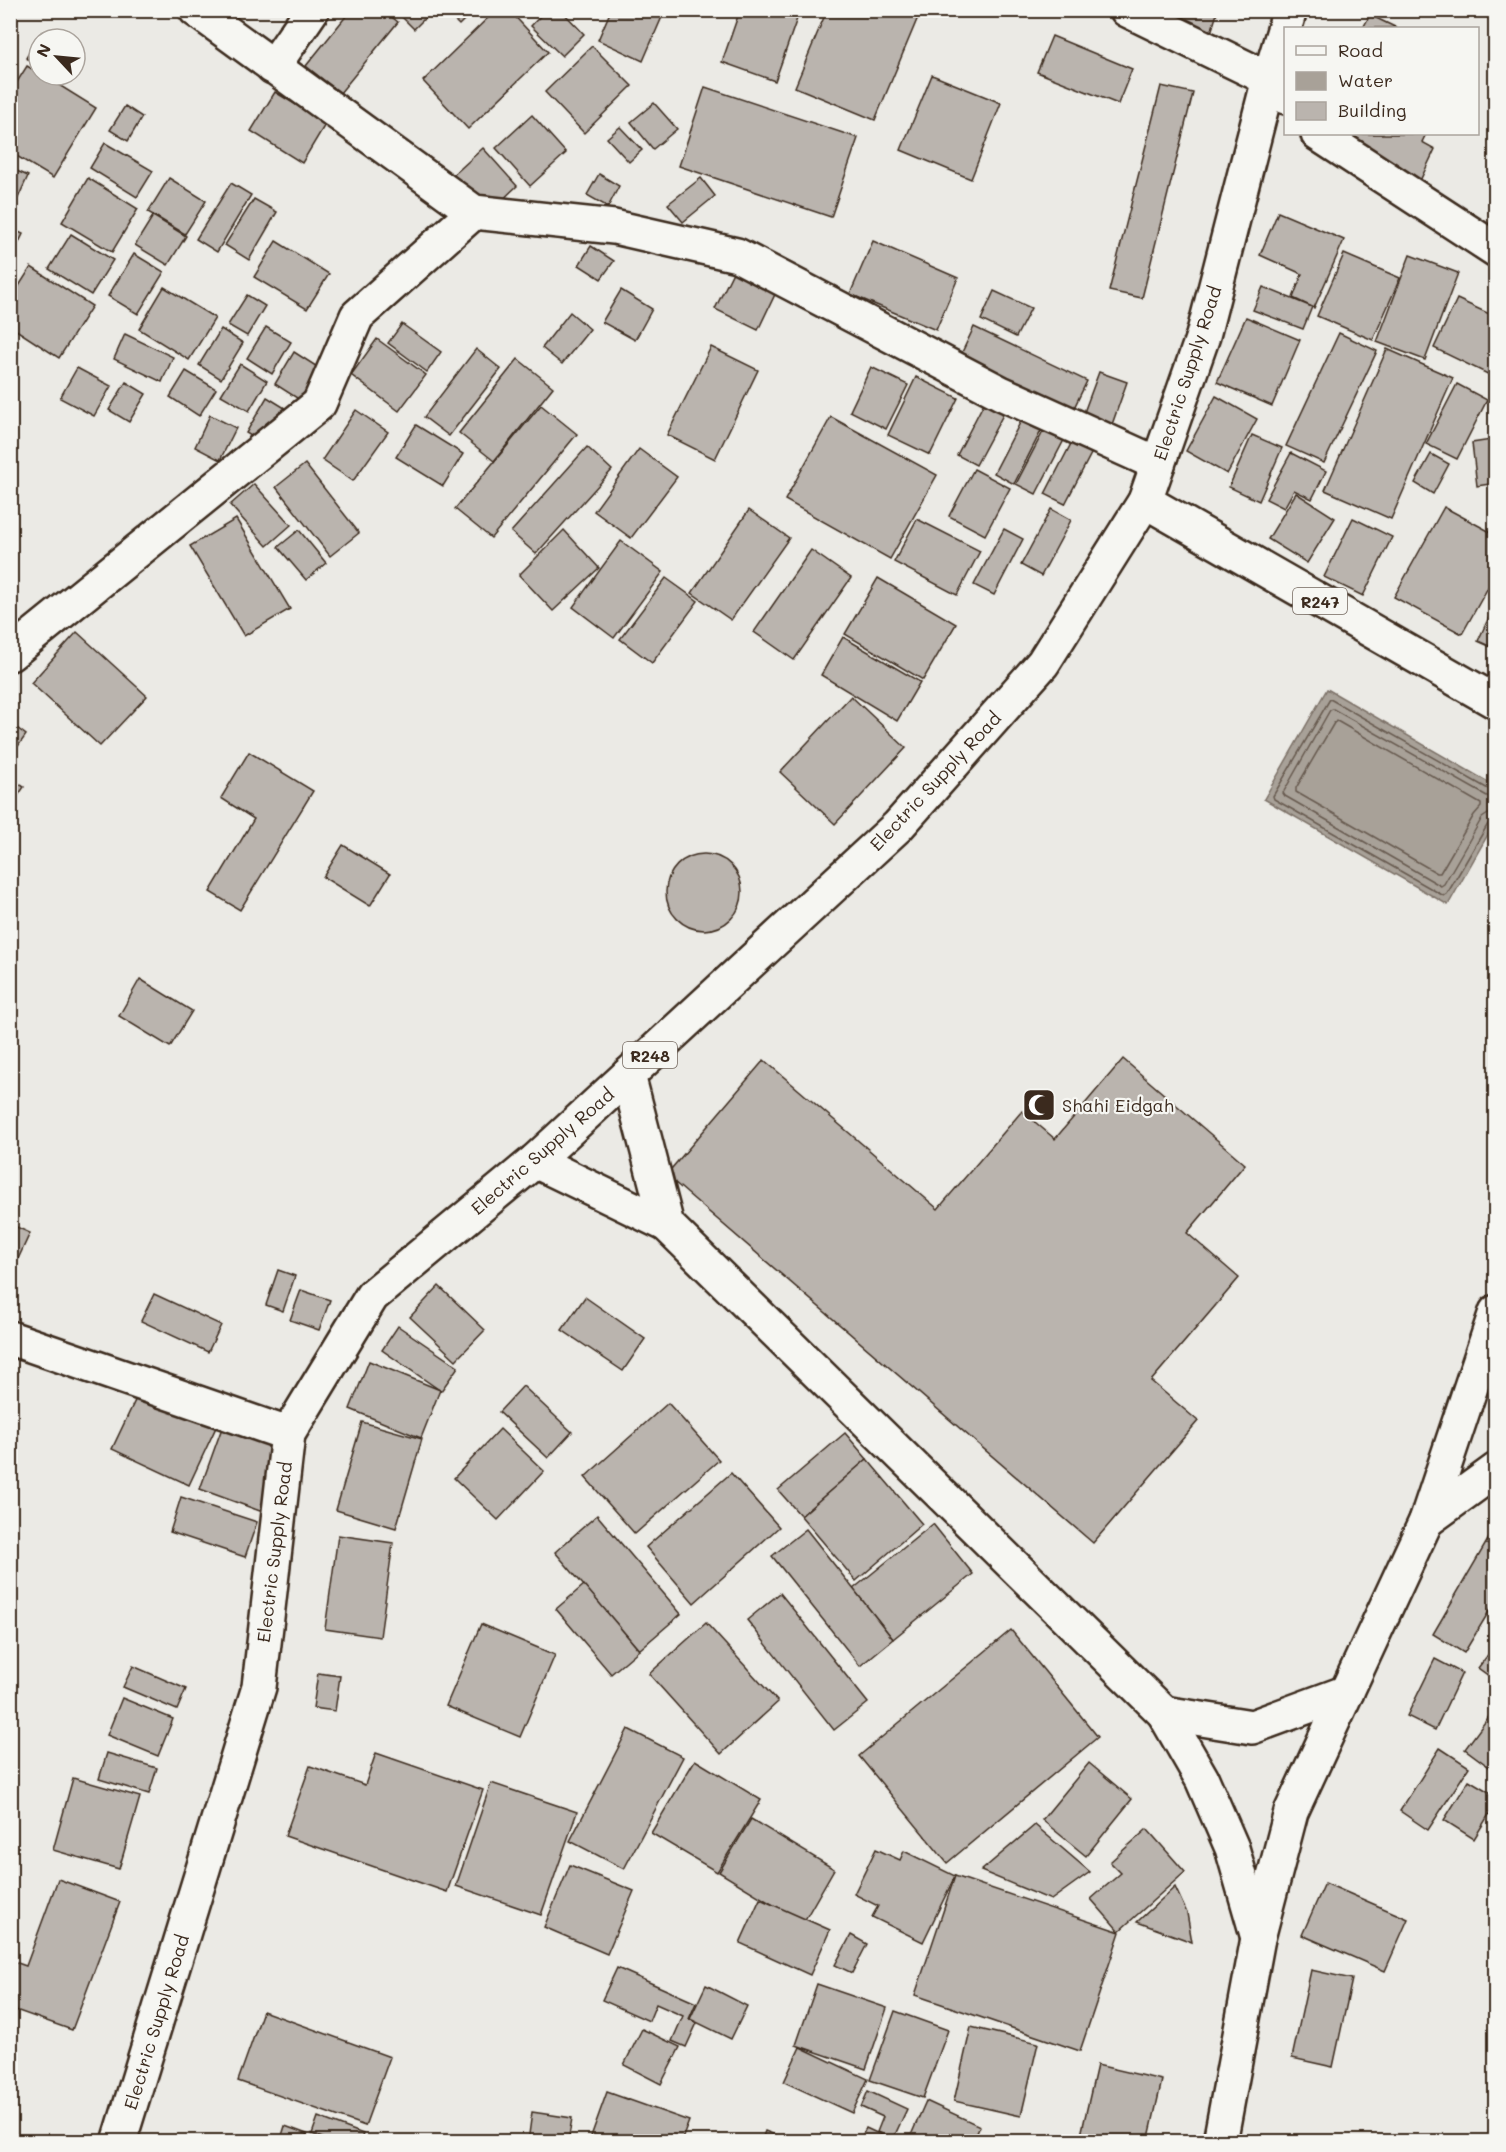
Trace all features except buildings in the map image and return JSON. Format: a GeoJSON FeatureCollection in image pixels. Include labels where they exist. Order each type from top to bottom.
{"type":"FeatureCollection","features":[{"type":"Feature","properties":{"kind":"main road"},"geometry":{"type":"LineString","coordinates":[[196,10],[474,212],[614,227],[737,255],[1001,393],[1158,464]]}},
{"type":"Feature","properties":{"kind":"main road"},"geometry":{"type":"LineString","coordinates":[[273,67],[312,10]]}},
{"type":"Feature","properties":{"kind":"main road"},"geometry":{"type":"LineString","coordinates":[[1127,10],[1277,88]]}},
{"type":"Feature","properties":{"kind":"main road","name":"Electric Supply Road"},"geometry":{"type":"LineString","coordinates":[[1287,27],[1290,10]]}},
{"type":"Feature","properties":{"kind":"main road","name":"Electric Supply Road"},"geometry":{"type":"LineString","coordinates":[[119,2142],[259,1686],[288,1434],[372,1296],[535,1161],[898,826],[1043,663],[1145,501],[1203,336],[1277,88],[1284,46]]}},
{"type":"Feature","properties":{"kind":"main road"},"geometry":{"type":"LineString","coordinates":[[1320,135],[1496,250]]}},
{"type":"Feature","properties":{"kind":"main road"},"geometry":{"type":"LineString","coordinates":[[10,654],[319,404],[357,316],[474,212]]}},
{"type":"Feature","properties":{"kind":"main road","name":"R247"},"geometry":{"type":"LineString","coordinates":[[1145,501],[1496,702]]}},
{"type":"Feature","properties":{"kind":"main road"},"geometry":{"type":"LineString","coordinates":[[628,1075],[667,1225]]}},
{"type":"Feature","properties":{"kind":"main road"},"geometry":{"type":"LineString","coordinates":[[535,1161],[667,1225],[1164,1713],[1202,1779],[1232,1848],[1258,1938]]}},
{"type":"Feature","properties":{"kind":"main road"},"geometry":{"type":"LineString","coordinates":[[1220,2142],[1258,1938],[1291,1812],[1426,1521],[1496,1312]]}},
{"type":"Feature","properties":{"kind":"main road"},"geometry":{"type":"LineString","coordinates":[[10,1338],[288,1434]]}},
{"type":"Feature","properties":{"kind":"main road"},"geometry":{"type":"LineString","coordinates":[[1426,1521],[1496,1470]]}},
{"type":"Feature","properties":{"kind":"main road"},"geometry":{"type":"LineString","coordinates":[[1164,1713],[1252,1727],[1347,1692]]}},
{"type":"Feature","properties":{"kind":"water"},"geometry":{"type":"Polygon","coordinates":[[[1327,689],[1495,786],[1495,822],[1448,905],[1264,799],[1327,689]]]}},
{"type":"Feature","properties":{"kind":"place","name":"Shahi Eidgah"},"geometry":{"type":"Point","coordinates":[1039,1105]}}]}
